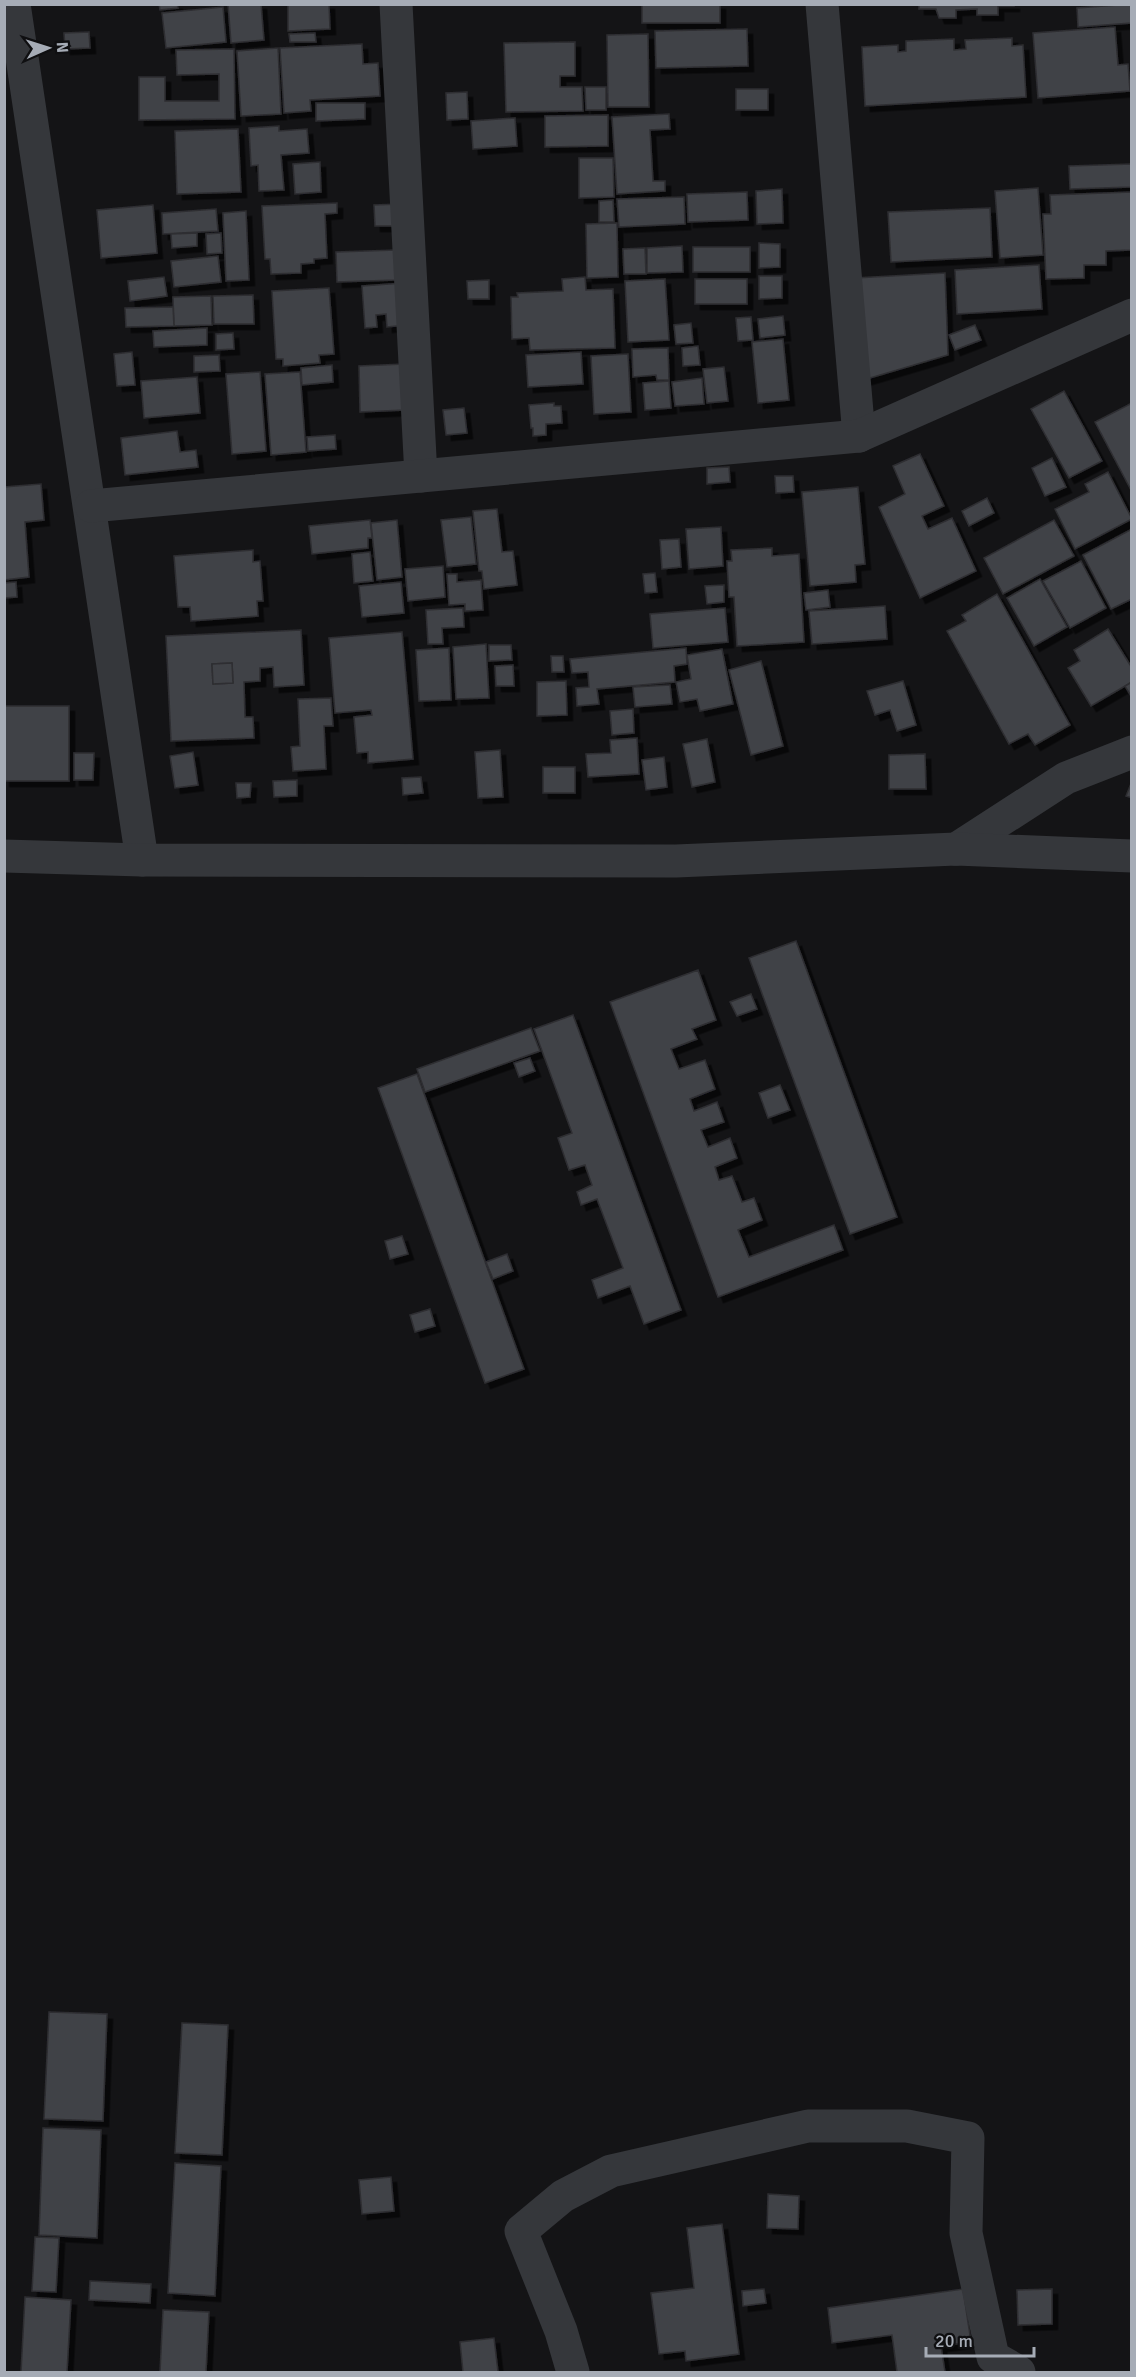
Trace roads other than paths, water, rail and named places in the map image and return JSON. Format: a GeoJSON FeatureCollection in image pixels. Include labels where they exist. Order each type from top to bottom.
{"type":"FeatureCollection","features":[{"type":"Feature","properties":{"kind":"street"},"geometry":{"type":"LineString","coordinates":[[14,4],[64,349],[91,506],[142,860]]}},
{"type":"Feature","properties":{"kind":"street"},"geometry":{"type":"LineString","coordinates":[[396,4],[421,476]]}},
{"type":"Feature","properties":{"kind":"street"},"geometry":{"type":"LineString","coordinates":[[822,4],[859,436]]}},
{"type":"Feature","properties":{"kind":"street"},"geometry":{"type":"LineString","coordinates":[[91,506],[859,436],[1131,315]]}},
{"type":"Feature","properties":{"kind":"street"},"geometry":{"type":"LineString","coordinates":[[956,849],[1066,778],[1131,752]]}},
{"type":"Feature","properties":{"kind":"street"},"geometry":{"type":"LineString","coordinates":[[4,856],[142,860],[676,861],[956,849],[1131,856]]}},
{"type":"Feature","properties":{"kind":"street"},"geometry":{"type":"LineString","coordinates":[[573,2373],[561,2331],[521,2231],[563,2196],[611,2171],[808,2126],[907,2126],[968,2138],[966,2233],[993,2357],[1019,2373]]}}]}
